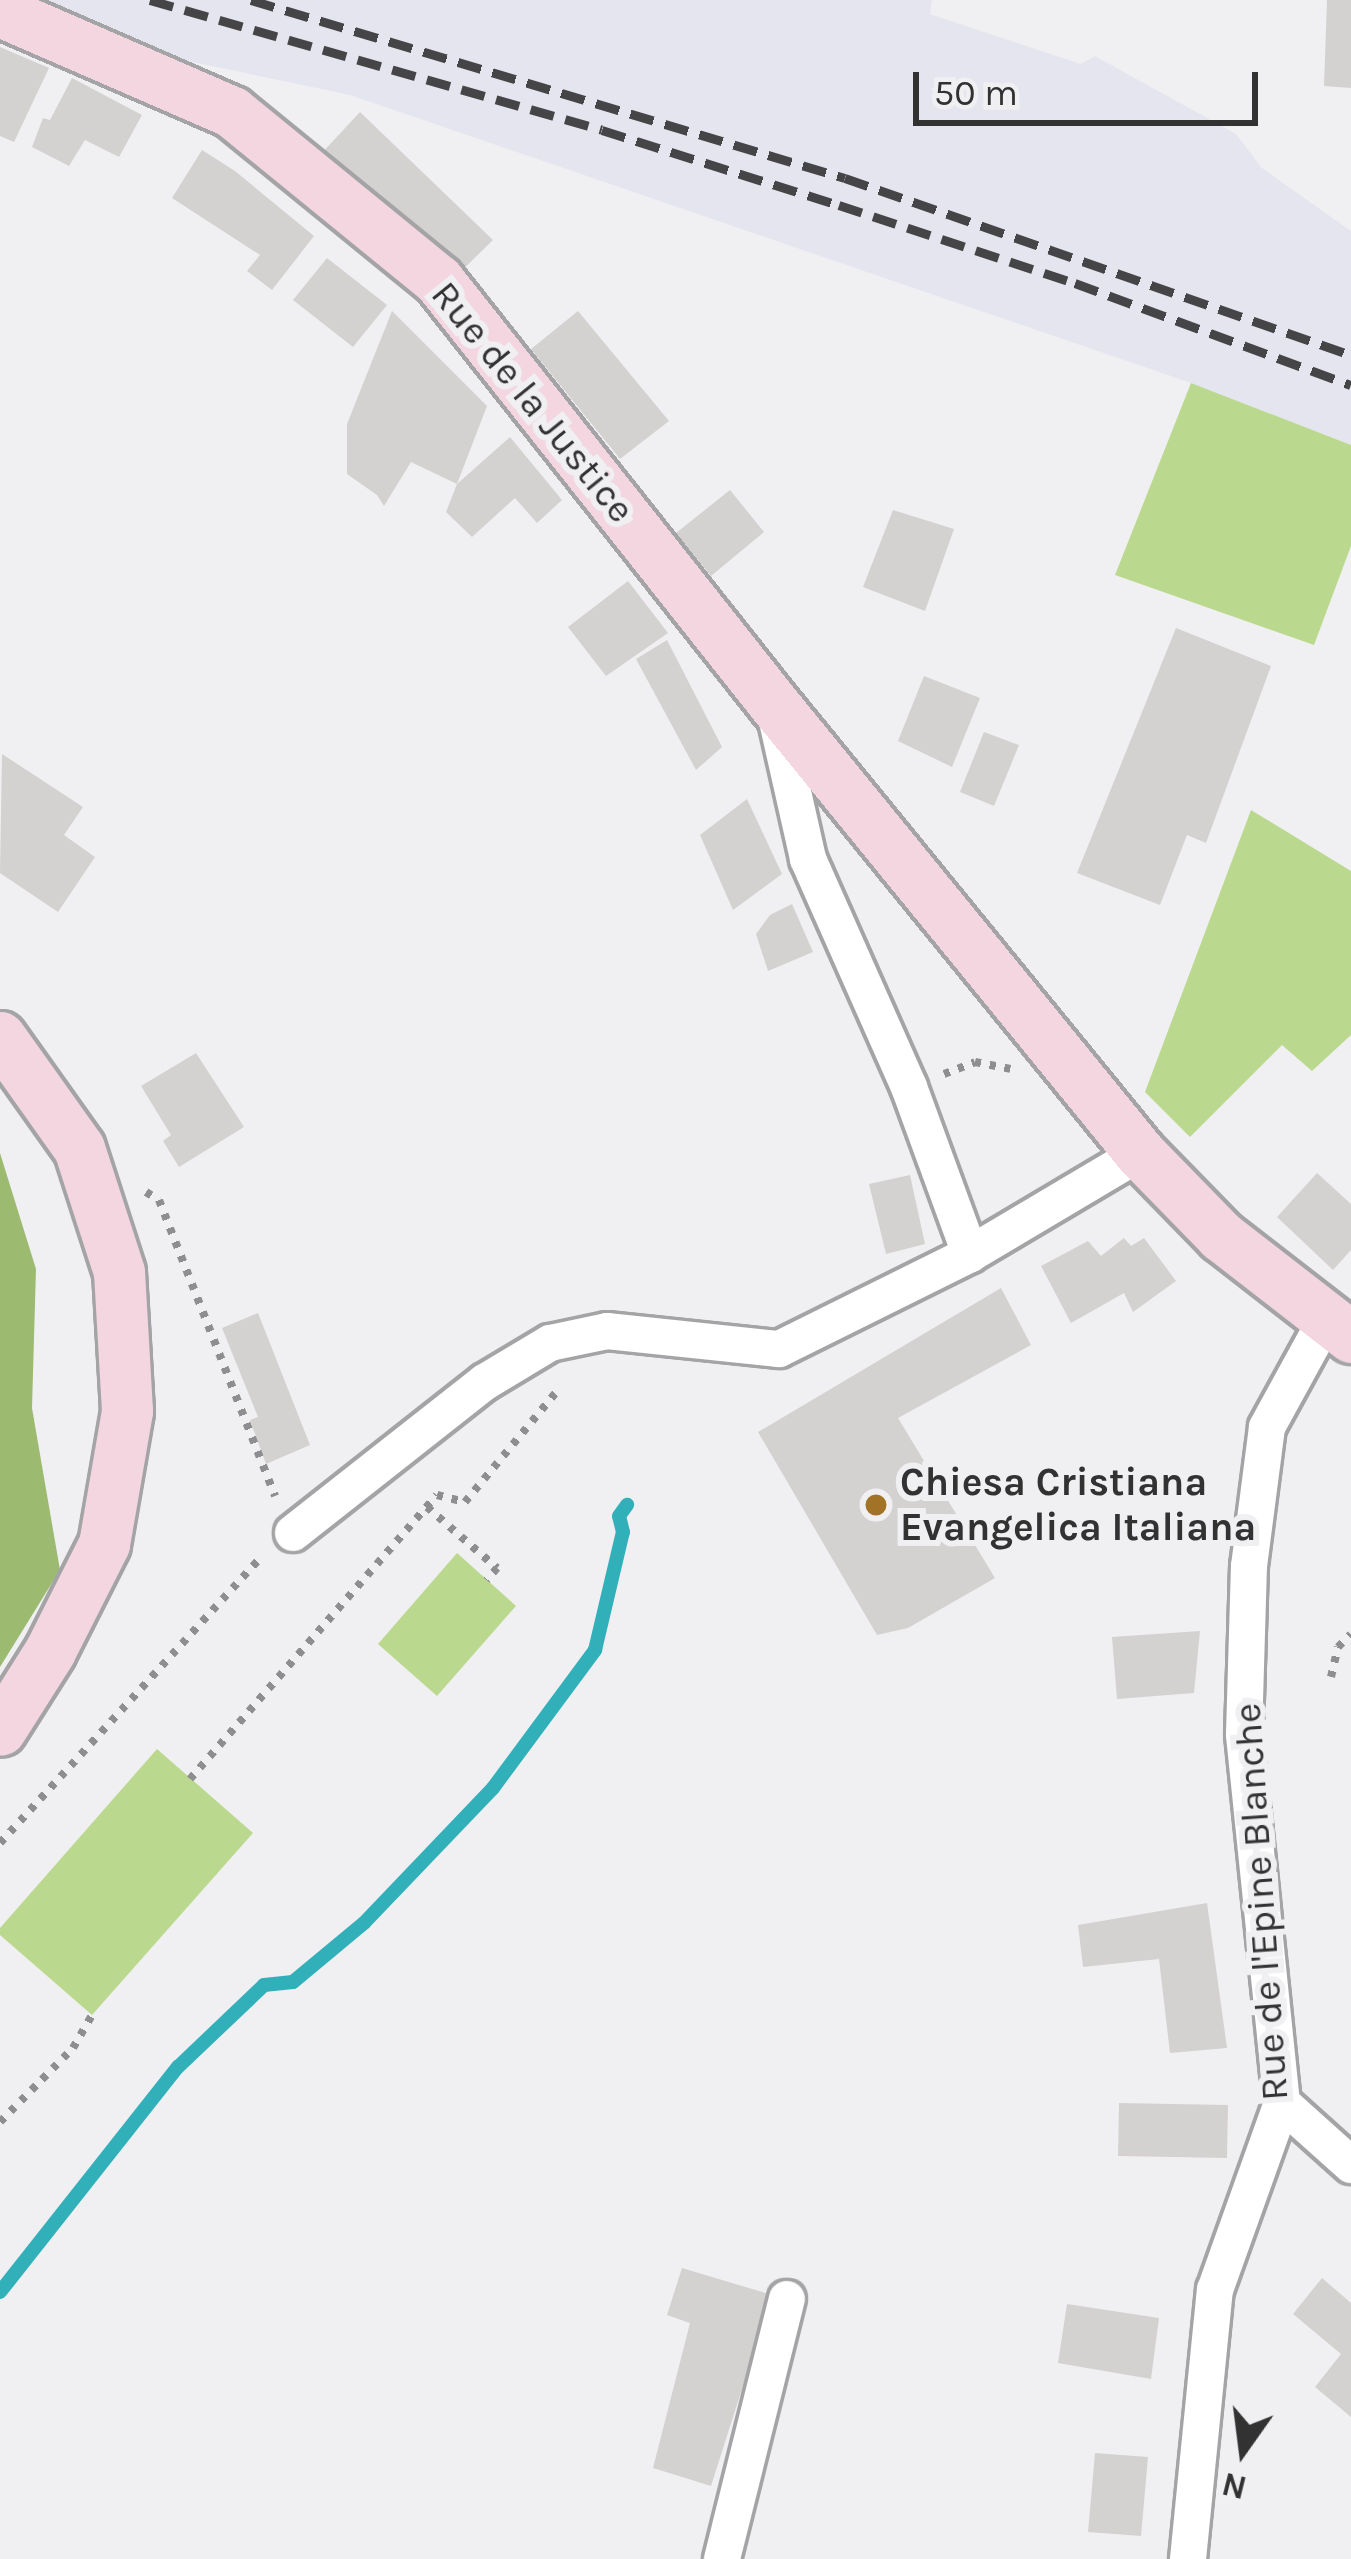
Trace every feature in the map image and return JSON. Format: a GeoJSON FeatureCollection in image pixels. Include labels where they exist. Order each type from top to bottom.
{"type":"FeatureCollection","features":[{"type":"Feature","properties":{"kind":"street","name":"Rue de la Justice"},"geometry":{"type":"LineString","coordinates":[[0,11],[232,112],[438,280],[773,703],[1141,1153],[1221,1236],[1338,1329]]}},
{"type":"Feature","properties":{"kind":"street","name":"Rue de la Justice"},"geometry":{"type":"LineString","coordinates":[[773,703],[808,859],[909,1087],[970,1254]]}},
{"type":"Feature","properties":{"kind":"street"},"geometry":{"type":"LineString","coordinates":[[0,1037],[79,1148],[119,1272],[127,1411],[104,1544],[50,1651],[0,1730]]}},
{"type":"Feature","properties":{"kind":"street"},"geometry":{"type":"LineString","coordinates":[[292,1533],[485,1382],[550,1343],[607,1331],[779,1349],[970,1254],[1141,1153]]}},
{"type":"Feature","properties":{"kind":"street","name":"Rue de l'Epine Blanche"},"geometry":{"type":"LineString","coordinates":[[1188,2559],[1215,2290],[1282,2103],[1244,1734],[1249,1566],[1268,1426],[1338,1329]]}},
{"type":"Feature","properties":{"kind":"street"},"geometry":{"type":"LineString","coordinates":[[1282,2103],[1351,2165]]}},
{"type":"Feature","properties":{"kind":"street"},"geometry":{"type":"LineString","coordinates":[[722,2559],[787,2299]]}},
{"type":"Feature","properties":{"kind":"path"},"geometry":{"type":"LineString","coordinates":[[909,1087],[975,1062],[1087,1084]]}},
{"type":"Feature","properties":{"kind":"path"},"geometry":{"type":"LineString","coordinates":[[0,1844],[277,1540],[292,1533],[159,1200],[79,1148]]}},
{"type":"Feature","properties":{"kind":"path"},"geometry":{"type":"LineString","coordinates":[[190,1779],[437,1495],[465,1502],[607,1331]]}},
{"type":"Feature","properties":{"kind":"path"},"geometry":{"type":"LineString","coordinates":[[427,1507],[497,1568],[487,1580]]}},
{"type":"Feature","properties":{"kind":"path"},"geometry":{"type":"LineString","coordinates":[[1331,1677],[1338,1647],[1351,1634]]}},
{"type":"Feature","properties":{"kind":"path"},"geometry":{"type":"LineString","coordinates":[[0,2122],[74,2048],[92,2015]]}},
{"type":"Feature","properties":{"kind":"shaded area"},"geometry":{"type":"Polygon","coordinates":[[[0,0],[932,0],[930,14],[1081,64],[1095,56],[1236,134],[1262,168],[1351,231],[1351,445],[1191,383],[350,95],[30,28],[0,0]]]}},
{"type":"Feature","properties":{"kind":"green space"},"geometry":{"type":"Polygon","coordinates":[[[1191,383],[1351,445],[1351,546],[1314,645],[1115,575],[1191,383]]]}},
{"type":"Feature","properties":{"kind":"green space"},"geometry":{"type":"Polygon","coordinates":[[[1251,810],[1351,871],[1351,1035],[1312,1071],[1282,1045],[1190,1137],[1145,1092],[1251,810]]]}},
{"type":"Feature","properties":{"kind":"green space"},"geometry":{"type":"Polygon","coordinates":[[[0,1153],[36,1269],[32,1408],[60,1570],[0,1667],[0,1153]]]}},
{"type":"Feature","properties":{"kind":"green space"},"geometry":{"type":"Polygon","coordinates":[[[457,1553],[516,1606],[437,1696],[378,1644],[457,1553]]]}},
{"type":"Feature","properties":{"kind":"green space"},"geometry":{"type":"Polygon","coordinates":[[[157,1749],[253,1833],[92,2015],[0,1935],[0,1928],[157,1749]]]}},
{"type":"Feature","properties":{"kind":"building"},"geometry":{"type":"Polygon","coordinates":[[[1327,0],[1351,0],[1351,88],[1324,86],[1327,0]]]}},
{"type":"Feature","properties":{"kind":"building"},"geometry":{"type":"Polygon","coordinates":[[[0,47],[49,68],[14,142],[0,136],[0,47]]]}},
{"type":"Feature","properties":{"kind":"building"},"geometry":{"type":"Polygon","coordinates":[[[72,78],[142,115],[119,157],[85,140],[69,166],[32,147],[43,118],[50,120],[72,78]]]}},
{"type":"Feature","properties":{"kind":"building"},"geometry":{"type":"Polygon","coordinates":[[[360,112],[493,240],[448,284],[319,156],[360,112]]]}},
{"type":"Feature","properties":{"kind":"building"},"geometry":{"type":"Polygon","coordinates":[[[202,150],[314,236],[272,290],[247,271],[260,255],[172,198],[202,150]]]}},
{"type":"Feature","properties":{"kind":"building"},"geometry":{"type":"Polygon","coordinates":[[[327,258],[387,305],[353,347],[293,300],[327,258]]]}},
{"type":"Feature","properties":{"kind":"building"},"geometry":{"type":"Polygon","coordinates":[[[392,311],[487,406],[457,484],[411,462],[384,506],[377,495],[347,474],[347,424],[392,311]]]}},
{"type":"Feature","properties":{"kind":"building"},"geometry":{"type":"Polygon","coordinates":[[[578,311],[669,421],[620,459],[531,349],[578,311]]]}},
{"type":"Feature","properties":{"kind":"building"},"geometry":{"type":"Polygon","coordinates":[[[510,437],[562,500],[537,523],[515,498],[472,537],[446,512],[457,484],[510,437]]]}},
{"type":"Feature","properties":{"kind":"building"},"geometry":{"type":"Polygon","coordinates":[[[730,490],[764,532],[711,576],[676,533],[730,490]]]}},
{"type":"Feature","properties":{"kind":"building"},"geometry":{"type":"Polygon","coordinates":[[[893,510],[954,529],[925,611],[863,587],[893,510]]]}},
{"type":"Feature","properties":{"kind":"building"},"geometry":{"type":"Polygon","coordinates":[[[628,581],[668,633],[606,676],[568,627],[628,581]]]}},
{"type":"Feature","properties":{"kind":"building"},"geometry":{"type":"Polygon","coordinates":[[[1176,628],[1271,666],[1206,843],[1187,835],[1160,905],[1077,873],[1176,628]]]}},
{"type":"Feature","properties":{"kind":"building"},"geometry":{"type":"Polygon","coordinates":[[[667,640],[722,747],[696,770],[636,659],[667,640]]]}},
{"type":"Feature","properties":{"kind":"building"},"geometry":{"type":"Polygon","coordinates":[[[924,676],[980,698],[952,767],[898,741],[924,676]]]}},
{"type":"Feature","properties":{"kind":"building"},"geometry":{"type":"Polygon","coordinates":[[[984,732],[1019,745],[994,806],[960,792],[984,732]]]}},
{"type":"Feature","properties":{"kind":"building"},"geometry":{"type":"Polygon","coordinates":[[[2,754],[83,807],[64,835],[95,857],[58,912],[0,873],[2,754]]]}},
{"type":"Feature","properties":{"kind":"building"},"geometry":{"type":"Polygon","coordinates":[[[747,799],[782,874],[733,910],[700,835],[747,799]]]}},
{"type":"Feature","properties":{"kind":"building"},"geometry":{"type":"Polygon","coordinates":[[[792,904],[813,952],[768,971],[756,934],[770,915],[792,904]]]}},
{"type":"Feature","properties":{"kind":"building"},"geometry":{"type":"Polygon","coordinates":[[[196,1053],[244,1127],[179,1167],[163,1141],[171,1135],[141,1086],[196,1053]]]}},
{"type":"Feature","properties":{"kind":"building"},"geometry":{"type":"Polygon","coordinates":[[[1317,1173],[1351,1204],[1351,1250],[1333,1270],[1277,1217],[1317,1173]]]}},
{"type":"Feature","properties":{"kind":"building"},"geometry":{"type":"Polygon","coordinates":[[[910,1175],[925,1244],[886,1254],[869,1184],[910,1175]]]}},
{"type":"Feature","properties":{"kind":"building"},"geometry":{"type":"Polygon","coordinates":[[[1124,1238],[1131,1246],[1144,1238],[1176,1281],[1133,1312],[1124,1293],[1071,1323],[1041,1266],[1088,1241],[1101,1256],[1124,1238]]]}},
{"type":"Feature","properties":{"kind":"building","name":"Chiesa Cristiana Evangelica Italiana"},"geometry":{"type":"Polygon","coordinates":[[[1001,1288],[1031,1345],[898,1418],[995,1578],[908,1628],[877,1635],[758,1432],[1001,1288]]]}},
{"type":"Feature","properties":{"kind":"building"},"geometry":{"type":"Polygon","coordinates":[[[258,1313],[310,1445],[266,1464],[250,1420],[258,1417],[222,1328],[258,1313]]]}},
{"type":"Feature","properties":{"kind":"building"},"geometry":{"type":"Polygon","coordinates":[[[1200,1631],[1194,1693],[1117,1699],[1112,1637],[1200,1631]]]}},
{"type":"Feature","properties":{"kind":"building"},"geometry":{"type":"Polygon","coordinates":[[[1207,1903],[1227,2048],[1170,2053],[1159,1959],[1083,1967],[1078,1925],[1207,1903]]]}},
{"type":"Feature","properties":{"kind":"building"},"geometry":{"type":"Polygon","coordinates":[[[1119,2103],[1228,2105],[1227,2158],[1118,2156],[1119,2103]]]}},
{"type":"Feature","properties":{"kind":"building"},"geometry":{"type":"Polygon","coordinates":[[[682,2268],[772,2295],[711,2486],[653,2468],[690,2323],[667,2315],[682,2268]]]}},
{"type":"Feature","properties":{"kind":"building"},"geometry":{"type":"Polygon","coordinates":[[[1322,2278],[1351,2303],[1351,2417],[1315,2387],[1341,2354],[1293,2314],[1322,2278]]]}},
{"type":"Feature","properties":{"kind":"building"},"geometry":{"type":"Polygon","coordinates":[[[1067,2304],[1159,2318],[1151,2379],[1058,2363],[1067,2304]]]}},
{"type":"Feature","properties":{"kind":"building"},"geometry":{"type":"Polygon","coordinates":[[[1095,2453],[1148,2457],[1141,2536],[1088,2532],[1095,2453]]]}},
{"type":"Feature","properties":{"kind":"waterway"},"geometry":{"type":"LineString","coordinates":[[0,2292],[178,2067],[264,1985],[293,1982],[364,1923],[493,1788],[595,1650],[623,1532],[619,1516],[627,1505]]}},
{"type":"Feature","properties":{"kind":"railway"},"geometry":{"type":"LineString","coordinates":[[150,0],[602,130],[839,205],[1075,283],[1351,385]]}},
{"type":"Feature","properties":{"kind":"railway"},"geometry":{"type":"LineString","coordinates":[[251,0],[845,178],[1351,355]]}},
{"type":"Feature","properties":{"kind":"place","name":"Chiesa Cristiana Evangelica Italiana"},"geometry":{"type":"Point","coordinates":[876,1505]}}]}
